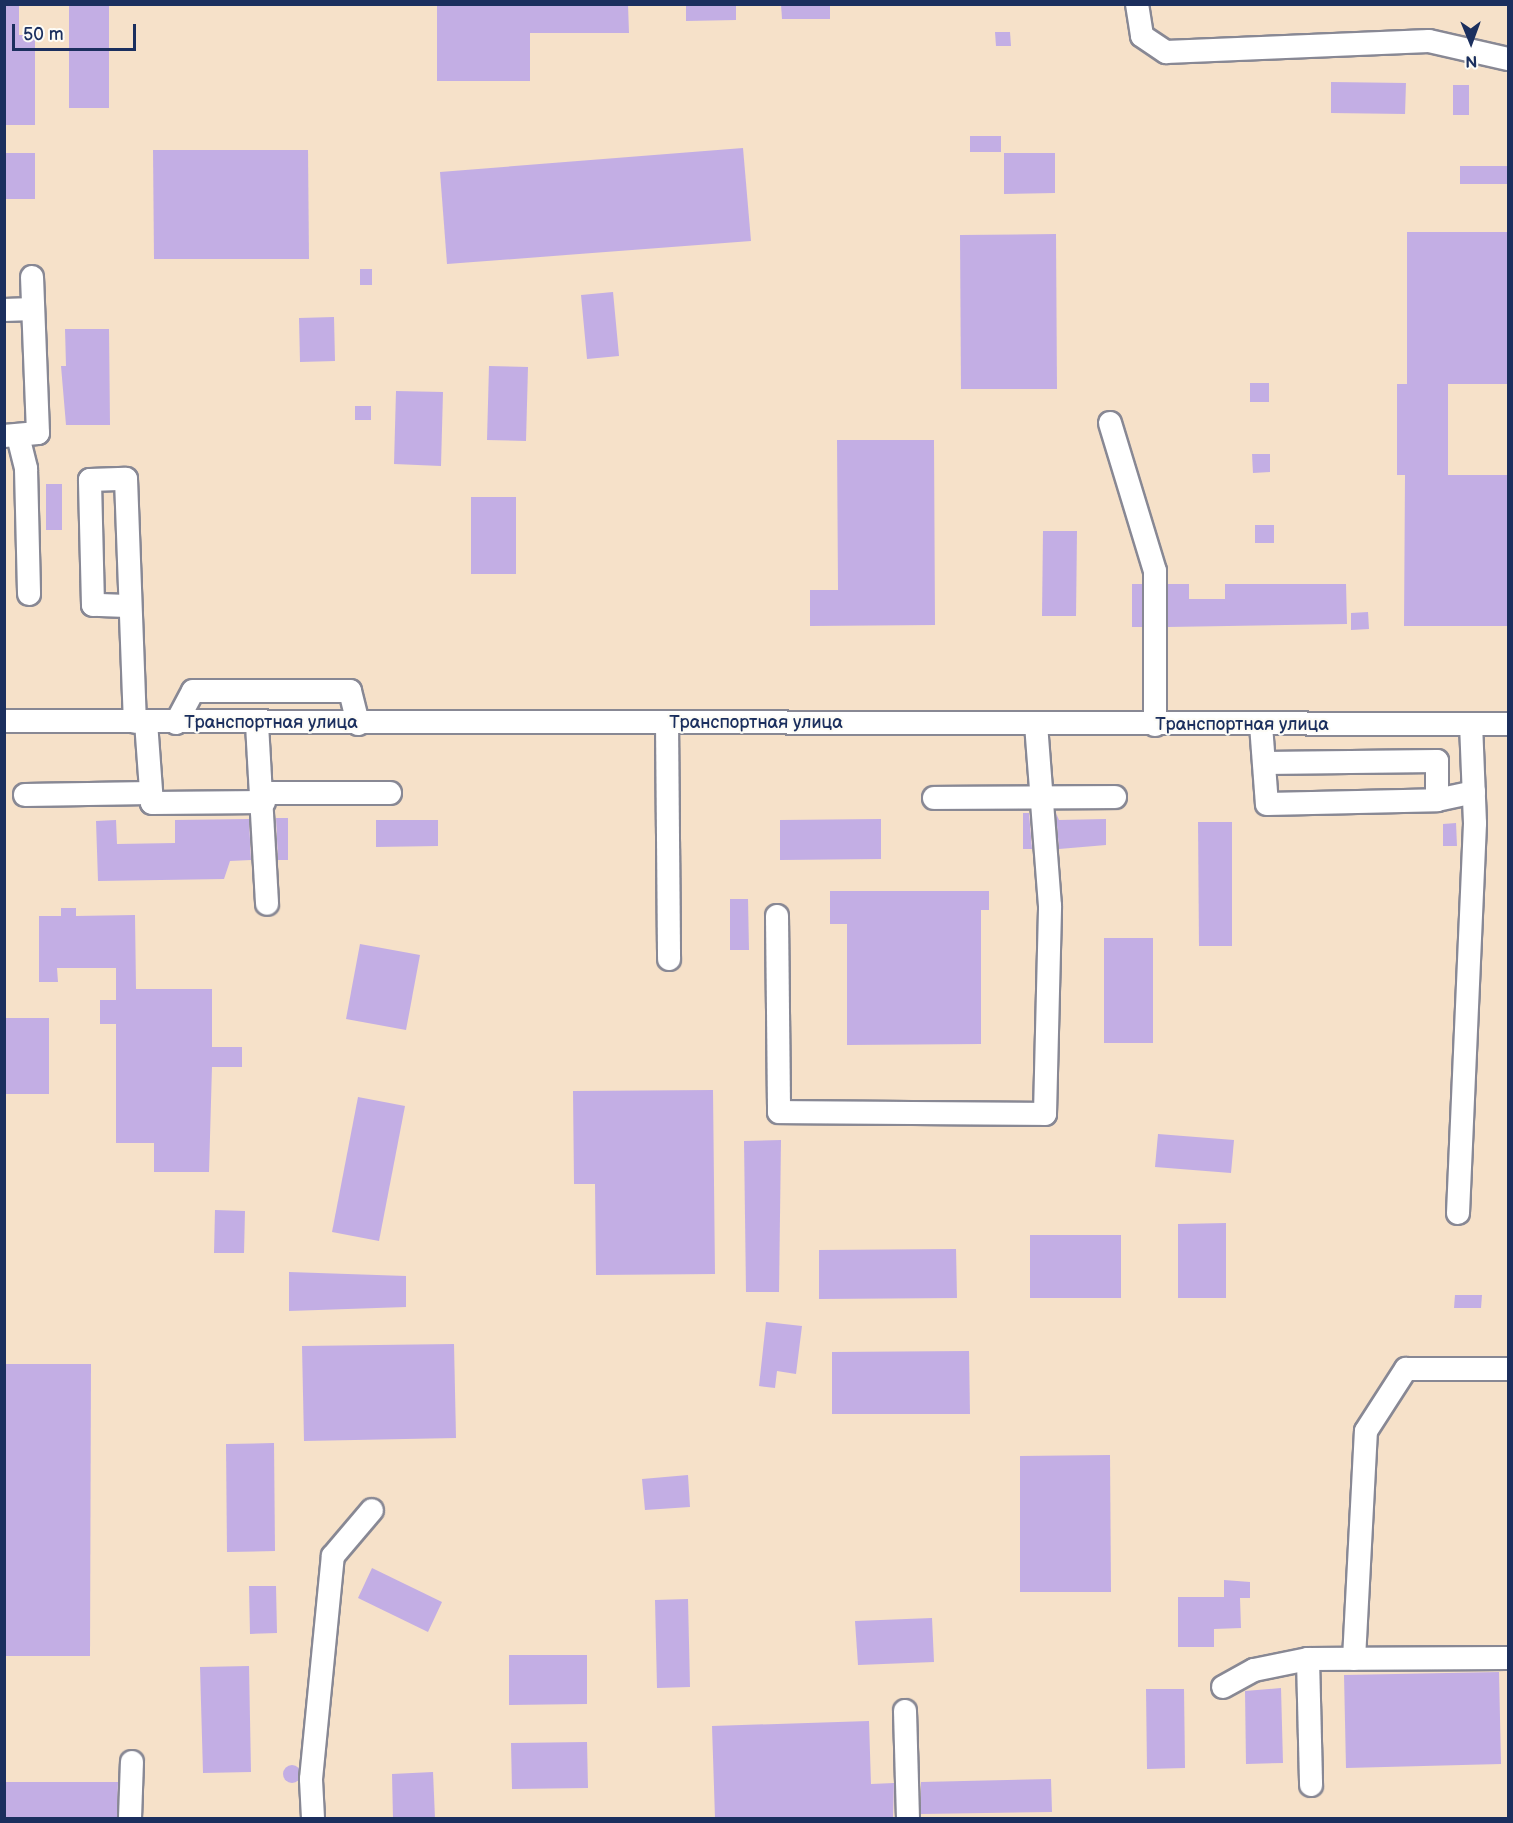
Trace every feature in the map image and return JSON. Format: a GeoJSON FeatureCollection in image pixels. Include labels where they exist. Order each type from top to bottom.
{"type":"FeatureCollection","features":[{"type":"Feature","properties":{"kind":"street"},"geometry":{"type":"LineString","coordinates":[[1137,4],[1143,36],[1166,52],[1429,41],[1509,59]]}},
{"type":"Feature","properties":{"kind":"street"},"geometry":{"type":"LineString","coordinates":[[30,594],[26,469],[11,436],[38,433],[32,277]]}},
{"type":"Feature","properties":{"kind":"street"},"geometry":{"type":"LineString","coordinates":[[4,310],[33,309]]}},
{"type":"Feature","properties":{"kind":"street"},"geometry":{"type":"LineString","coordinates":[[1110,423],[1155,571],[1155,725]]}},
{"type":"Feature","properties":{"kind":"street"},"geometry":{"type":"LineString","coordinates":[[128,606],[93,605],[90,480],[126,479],[128,606],[140,722],[152,803],[390,793]]}},
{"type":"Feature","properties":{"kind":"street"},"geometry":{"type":"LineString","coordinates":[[176,723],[193,691],[350,691],[358,724]]}},
{"type":"Feature","properties":{"kind":"street","name":"Транспортная улица"},"geometry":{"type":"LineString","coordinates":[[4,721],[257,724],[667,722],[1155,725],[1509,724]]}},
{"type":"Feature","properties":{"kind":"street"},"geometry":{"type":"LineString","coordinates":[[667,722],[669,958]]}},
{"type":"Feature","properties":{"kind":"street"},"geometry":{"type":"LineString","coordinates":[[257,724],[264,798],[267,904]]}},
{"type":"Feature","properties":{"kind":"street"},"geometry":{"type":"LineString","coordinates":[[777,916],[779,1112],[1046,1114],[1050,906],[1036,724]]}},
{"type":"Feature","properties":{"kind":"street"},"geometry":{"type":"LineString","coordinates":[[1261,725],[1267,804],[1437,800],[1474,792]]}},
{"type":"Feature","properties":{"kind":"street"},"geometry":{"type":"LineString","coordinates":[[1458,1213],[1474,792],[1471,725]]}},
{"type":"Feature","properties":{"kind":"street"},"geometry":{"type":"LineString","coordinates":[[1264,763],[1437,761],[1437,800]]}},
{"type":"Feature","properties":{"kind":"street"},"geometry":{"type":"LineString","coordinates":[[24,795],[151,793]]}},
{"type":"Feature","properties":{"kind":"street"},"geometry":{"type":"LineString","coordinates":[[934,798],[1115,797]]}},
{"type":"Feature","properties":{"kind":"street"},"geometry":{"type":"LineString","coordinates":[[1354,1659],[1366,1431],[1406,1369],[1509,1369]]}},
{"type":"Feature","properties":{"kind":"street"},"geometry":{"type":"LineString","coordinates":[[313,1818],[311,1779],[333,1556],[372,1509]]}},
{"type":"Feature","properties":{"kind":"street"},"geometry":{"type":"LineString","coordinates":[[1223,1687],[1254,1670],[1308,1659],[1509,1658]]}},
{"type":"Feature","properties":{"kind":"street"},"geometry":{"type":"LineString","coordinates":[[1308,1659],[1311,1785]]}},
{"type":"Feature","properties":{"kind":"street"},"geometry":{"type":"LineString","coordinates":[[905,1711],[908,1818]]}},
{"type":"Feature","properties":{"kind":"street"},"geometry":{"type":"LineString","coordinates":[[130,1818],[132,1762]]}},
{"type":"Feature","properties":{"kind":"building"},"geometry":{"type":"Polygon","coordinates":[[[4,4],[19,4],[19,35],[35,35],[35,125],[4,125],[4,4]]]}},
{"type":"Feature","properties":{"kind":"building"},"geometry":{"type":"Polygon","coordinates":[[[69,4],[109,4],[109,108],[69,108],[69,4]]]}},
{"type":"Feature","properties":{"kind":"building"},"geometry":{"type":"Polygon","coordinates":[[[437,4],[628,4],[629,33],[530,33],[530,81],[437,81],[437,4]]]}},
{"type":"Feature","properties":{"kind":"building"},"geometry":{"type":"Polygon","coordinates":[[[686,4],[736,4],[736,20],[686,21],[686,4]]]}},
{"type":"Feature","properties":{"kind":"building"},"geometry":{"type":"Polygon","coordinates":[[[781,4],[830,4],[830,19],[782,19],[781,4]]]}},
{"type":"Feature","properties":{"kind":"building"},"geometry":{"type":"Polygon","coordinates":[[[995,32],[1010,32],[1011,46],[996,46],[995,32]]]}},
{"type":"Feature","properties":{"kind":"building"},"geometry":{"type":"Polygon","coordinates":[[[1331,82],[1406,83],[1405,114],[1331,113],[1331,82]]]}},
{"type":"Feature","properties":{"kind":"building"},"geometry":{"type":"Polygon","coordinates":[[[1453,85],[1469,85],[1469,115],[1453,115],[1453,85]]]}},
{"type":"Feature","properties":{"kind":"building"},"geometry":{"type":"Polygon","coordinates":[[[970,136],[1001,136],[1001,152],[970,152],[970,136]]]}},
{"type":"Feature","properties":{"kind":"building"},"geometry":{"type":"Polygon","coordinates":[[[743,148],[751,241],[447,264],[440,172],[743,148]]]}},
{"type":"Feature","properties":{"kind":"building"},"geometry":{"type":"Polygon","coordinates":[[[153,150],[308,150],[309,259],[154,259],[153,150]]]}},
{"type":"Feature","properties":{"kind":"building"},"geometry":{"type":"Polygon","coordinates":[[[4,153],[35,153],[35,199],[4,199],[4,153]]]}},
{"type":"Feature","properties":{"kind":"building"},"geometry":{"type":"Polygon","coordinates":[[[1004,153],[1055,153],[1055,193],[1004,194],[1004,153]]]}},
{"type":"Feature","properties":{"kind":"building"},"geometry":{"type":"Polygon","coordinates":[[[1460,166],[1509,166],[1509,184],[1460,184],[1460,166]]]}},
{"type":"Feature","properties":{"kind":"building"},"geometry":{"type":"Polygon","coordinates":[[[1407,232],[1509,232],[1509,384],[1448,384],[1448,475],[1509,475],[1509,626],[1404,626],[1405,475],[1397,475],[1397,384],[1407,384],[1407,232]]]}},
{"type":"Feature","properties":{"kind":"building"},"geometry":{"type":"Polygon","coordinates":[[[1056,234],[1057,389],[961,389],[960,235],[1056,234]]]}},
{"type":"Feature","properties":{"kind":"building"},"geometry":{"type":"Polygon","coordinates":[[[360,269],[372,269],[372,285],[360,285],[360,269]]]}},
{"type":"Feature","properties":{"kind":"building"},"geometry":{"type":"Polygon","coordinates":[[[613,292],[619,356],[587,359],[581,295],[613,292]]]}},
{"type":"Feature","properties":{"kind":"building"},"geometry":{"type":"Polygon","coordinates":[[[334,317],[335,361],[300,362],[299,318],[334,317]]]}},
{"type":"Feature","properties":{"kind":"building"},"geometry":{"type":"Polygon","coordinates":[[[65,329],[109,329],[110,425],[66,425],[61,366],[66,366],[65,329]]]}},
{"type":"Feature","properties":{"kind":"building"},"geometry":{"type":"Polygon","coordinates":[[[489,366],[528,367],[526,441],[487,440],[489,366]]]}},
{"type":"Feature","properties":{"kind":"building"},"geometry":{"type":"Polygon","coordinates":[[[1250,383],[1269,383],[1269,402],[1250,402],[1250,383]]]}},
{"type":"Feature","properties":{"kind":"building"},"geometry":{"type":"Polygon","coordinates":[[[396,391],[443,392],[441,466],[394,464],[396,391]]]}},
{"type":"Feature","properties":{"kind":"building"},"geometry":{"type":"Polygon","coordinates":[[[355,406],[371,406],[371,420],[355,420],[355,406]]]}},
{"type":"Feature","properties":{"kind":"building"},"geometry":{"type":"Polygon","coordinates":[[[837,440],[934,440],[935,625],[810,626],[810,590],[838,590],[837,440]]]}},
{"type":"Feature","properties":{"kind":"building"},"geometry":{"type":"Polygon","coordinates":[[[1252,454],[1270,454],[1270,472],[1253,473],[1252,454]]]}},
{"type":"Feature","properties":{"kind":"building"},"geometry":{"type":"Polygon","coordinates":[[[46,484],[62,484],[62,530],[46,530],[46,484]]]}},
{"type":"Feature","properties":{"kind":"building"},"geometry":{"type":"Polygon","coordinates":[[[471,497],[516,497],[516,574],[471,574],[471,497]]]}},
{"type":"Feature","properties":{"kind":"building"},"geometry":{"type":"Polygon","coordinates":[[[1255,525],[1274,525],[1274,543],[1255,543],[1255,525]]]}},
{"type":"Feature","properties":{"kind":"building"},"geometry":{"type":"Polygon","coordinates":[[[1043,531],[1077,531],[1076,616],[1042,616],[1043,531]]]}},
{"type":"Feature","properties":{"kind":"building"},"geometry":{"type":"Polygon","coordinates":[[[1132,584],[1142,584],[1142,627],[1132,627],[1132,584]]]}},
{"type":"Feature","properties":{"kind":"building"},"geometry":{"type":"Polygon","coordinates":[[[1168,584],[1189,584],[1189,599],[1225,599],[1225,584],[1346,584],[1347,624],[1168,627],[1168,584]]]}},
{"type":"Feature","properties":{"kind":"building"},"geometry":{"type":"Polygon","coordinates":[[[1368,612],[1369,629],[1351,630],[1351,613],[1368,612]]]}},
{"type":"Feature","properties":{"kind":"building"},"geometry":{"type":"Polygon","coordinates":[[[1023,813],[1029,813],[1032,849],[1023,849],[1023,813]]]}},
{"type":"Feature","properties":{"kind":"building"},"geometry":{"type":"Polygon","coordinates":[[[1056,813],[1059,820],[1106,819],[1106,845],[1059,849],[1056,813]]]}},
{"type":"Feature","properties":{"kind":"building"},"geometry":{"type":"Polygon","coordinates":[[[276,818],[288,818],[288,860],[278,860],[276,818]]]}},
{"type":"Feature","properties":{"kind":"building"},"geometry":{"type":"Polygon","coordinates":[[[249,819],[251,860],[230,861],[224,879],[98,881],[96,821],[116,820],[117,844],[175,843],[175,820],[249,819]]]}},
{"type":"Feature","properties":{"kind":"building"},"geometry":{"type":"Polygon","coordinates":[[[881,819],[881,859],[780,860],[780,820],[881,819]]]}},
{"type":"Feature","properties":{"kind":"building"},"geometry":{"type":"Polygon","coordinates":[[[376,820],[438,820],[438,846],[376,847],[376,820]]]}},
{"type":"Feature","properties":{"kind":"building"},"geometry":{"type":"Polygon","coordinates":[[[1198,822],[1232,822],[1232,946],[1199,946],[1198,822]]]}},
{"type":"Feature","properties":{"kind":"building"},"geometry":{"type":"Polygon","coordinates":[[[1456,823],[1457,846],[1443,846],[1443,824],[1456,823]]]}},
{"type":"Feature","properties":{"kind":"building"},"geometry":{"type":"Polygon","coordinates":[[[830,891],[989,891],[989,910],[981,910],[981,1044],[847,1045],[847,924],[830,924],[830,891]]]}},
{"type":"Feature","properties":{"kind":"building"},"geometry":{"type":"Polygon","coordinates":[[[730,899],[748,899],[749,950],[730,950],[730,899]]]}},
{"type":"Feature","properties":{"kind":"building"},"geometry":{"type":"Polygon","coordinates":[[[61,908],[76,908],[76,916],[135,915],[136,989],[212,989],[212,1047],[242,1047],[242,1067],[212,1067],[209,1172],[154,1172],[154,1143],[116,1143],[116,1024],[100,1024],[100,1000],[116,1000],[116,968],[57,968],[58,982],[39,982],[39,916],[61,916],[61,908]]]}},
{"type":"Feature","properties":{"kind":"building"},"geometry":{"type":"Polygon","coordinates":[[[1104,938],[1153,938],[1153,1043],[1104,1043],[1104,938]]]}},
{"type":"Feature","properties":{"kind":"building"},"geometry":{"type":"Polygon","coordinates":[[[360,944],[420,955],[406,1030],[346,1019],[360,944]]]}},
{"type":"Feature","properties":{"kind":"building"},"geometry":{"type":"Polygon","coordinates":[[[4,1018],[49,1018],[49,1094],[4,1094],[4,1018]]]}},
{"type":"Feature","properties":{"kind":"building"},"geometry":{"type":"Polygon","coordinates":[[[713,1090],[715,1274],[596,1275],[595,1184],[574,1184],[573,1091],[713,1090]]]}},
{"type":"Feature","properties":{"kind":"building"},"geometry":{"type":"Polygon","coordinates":[[[358,1097],[405,1106],[379,1241],[332,1232],[358,1097]]]}},
{"type":"Feature","properties":{"kind":"building"},"geometry":{"type":"Polygon","coordinates":[[[1158,1134],[1234,1140],[1231,1173],[1155,1167],[1158,1134]]]}},
{"type":"Feature","properties":{"kind":"building"},"geometry":{"type":"Polygon","coordinates":[[[781,1140],[779,1292],[746,1292],[744,1141],[781,1140]]]}},
{"type":"Feature","properties":{"kind":"building"},"geometry":{"type":"Polygon","coordinates":[[[215,1210],[245,1211],[244,1253],[214,1253],[215,1210]]]}},
{"type":"Feature","properties":{"kind":"building"},"geometry":{"type":"Polygon","coordinates":[[[1226,1223],[1226,1298],[1178,1298],[1178,1224],[1226,1223]]]}},
{"type":"Feature","properties":{"kind":"building"},"geometry":{"type":"Polygon","coordinates":[[[1030,1235],[1121,1235],[1121,1298],[1030,1298],[1030,1235]]]}},
{"type":"Feature","properties":{"kind":"building"},"geometry":{"type":"Polygon","coordinates":[[[956,1249],[957,1298],[819,1299],[819,1250],[956,1249]]]}},
{"type":"Feature","properties":{"kind":"building"},"geometry":{"type":"Polygon","coordinates":[[[289,1272],[406,1276],[406,1307],[289,1311],[289,1272]]]}},
{"type":"Feature","properties":{"kind":"building"},"geometry":{"type":"Polygon","coordinates":[[[1455,1295],[1482,1295],[1481,1308],[1454,1308],[1455,1295]]]}},
{"type":"Feature","properties":{"kind":"building"},"geometry":{"type":"Polygon","coordinates":[[[766,1322],[802,1326],[796,1374],[777,1371],[775,1388],[759,1386],[766,1322]]]}},
{"type":"Feature","properties":{"kind":"building"},"geometry":{"type":"Polygon","coordinates":[[[454,1344],[456,1438],[304,1441],[302,1346],[454,1344]]]}},
{"type":"Feature","properties":{"kind":"building"},"geometry":{"type":"Polygon","coordinates":[[[969,1351],[970,1414],[832,1414],[832,1352],[969,1351]]]}},
{"type":"Feature","properties":{"kind":"building"},"geometry":{"type":"Polygon","coordinates":[[[4,1364],[91,1364],[90,1656],[4,1656],[4,1364]]]}},
{"type":"Feature","properties":{"kind":"building"},"geometry":{"type":"Polygon","coordinates":[[[274,1443],[275,1551],[227,1552],[226,1444],[274,1443]]]}},
{"type":"Feature","properties":{"kind":"building"},"geometry":{"type":"Polygon","coordinates":[[[1110,1455],[1111,1592],[1020,1592],[1020,1456],[1110,1455]]]}},
{"type":"Feature","properties":{"kind":"building"},"geometry":{"type":"Polygon","coordinates":[[[688,1475],[690,1507],[645,1510],[642,1479],[688,1475]]]}},
{"type":"Feature","properties":{"kind":"building"},"geometry":{"type":"Polygon","coordinates":[[[372,1568],[442,1602],[428,1632],[358,1598],[372,1568]]]}},
{"type":"Feature","properties":{"kind":"building"},"geometry":{"type":"Polygon","coordinates":[[[1224,1580],[1250,1582],[1250,1598],[1240,1598],[1241,1628],[1214,1629],[1214,1647],[1178,1647],[1178,1597],[1224,1597],[1224,1580]]]}},
{"type":"Feature","properties":{"kind":"building"},"geometry":{"type":"Polygon","coordinates":[[[249,1586],[276,1586],[277,1633],[250,1634],[249,1586]]]}},
{"type":"Feature","properties":{"kind":"building"},"geometry":{"type":"Polygon","coordinates":[[[688,1599],[690,1687],[657,1688],[655,1600],[688,1599]]]}},
{"type":"Feature","properties":{"kind":"building"},"geometry":{"type":"Polygon","coordinates":[[[932,1618],[934,1662],[858,1665],[855,1621],[932,1618]]]}},
{"type":"Feature","properties":{"kind":"building"},"geometry":{"type":"Polygon","coordinates":[[[509,1655],[587,1655],[587,1704],[509,1705],[509,1655]]]}},
{"type":"Feature","properties":{"kind":"building"},"geometry":{"type":"Polygon","coordinates":[[[249,1666],[251,1772],[203,1773],[200,1667],[249,1666]]]}},
{"type":"Feature","properties":{"kind":"building"},"geometry":{"type":"Polygon","coordinates":[[[1499,1672],[1501,1764],[1346,1768],[1344,1675],[1499,1672]]]}},
{"type":"Feature","properties":{"kind":"building"},"geometry":{"type":"Polygon","coordinates":[[[1281,1688],[1283,1763],[1246,1764],[1245,1691],[1281,1688]]]}},
{"type":"Feature","properties":{"kind":"building"},"geometry":{"type":"Polygon","coordinates":[[[1146,1689],[1184,1689],[1185,1768],[1147,1769],[1146,1689]]]}},
{"type":"Feature","properties":{"kind":"building"},"geometry":{"type":"Polygon","coordinates":[[[869,1721],[871,1784],[894,1783],[893,1818],[715,1818],[712,1726],[869,1721]]]}},
{"type":"Feature","properties":{"kind":"building"},"geometry":{"type":"Polygon","coordinates":[[[587,1742],[588,1788],[512,1789],[511,1743],[587,1742]]]}},
{"type":"Feature","properties":{"kind":"building"},"geometry":{"type":"Polygon","coordinates":[[[292,1765],[298,1768],[301,1774],[298,1780],[292,1783],[286,1780],[283,1774],[286,1768],[292,1765]]]}},
{"type":"Feature","properties":{"kind":"building"},"geometry":{"type":"Polygon","coordinates":[[[433,1772],[435,1818],[393,1818],[392,1774],[433,1772]]]}},
{"type":"Feature","properties":{"kind":"building"},"geometry":{"type":"Polygon","coordinates":[[[1051,1779],[1052,1812],[921,1814],[921,1782],[1051,1779]]]}},
{"type":"Feature","properties":{"kind":"building"},"geometry":{"type":"Polygon","coordinates":[[[4,1782],[118,1782],[117,1818],[4,1818],[4,1782]]]}}]}
